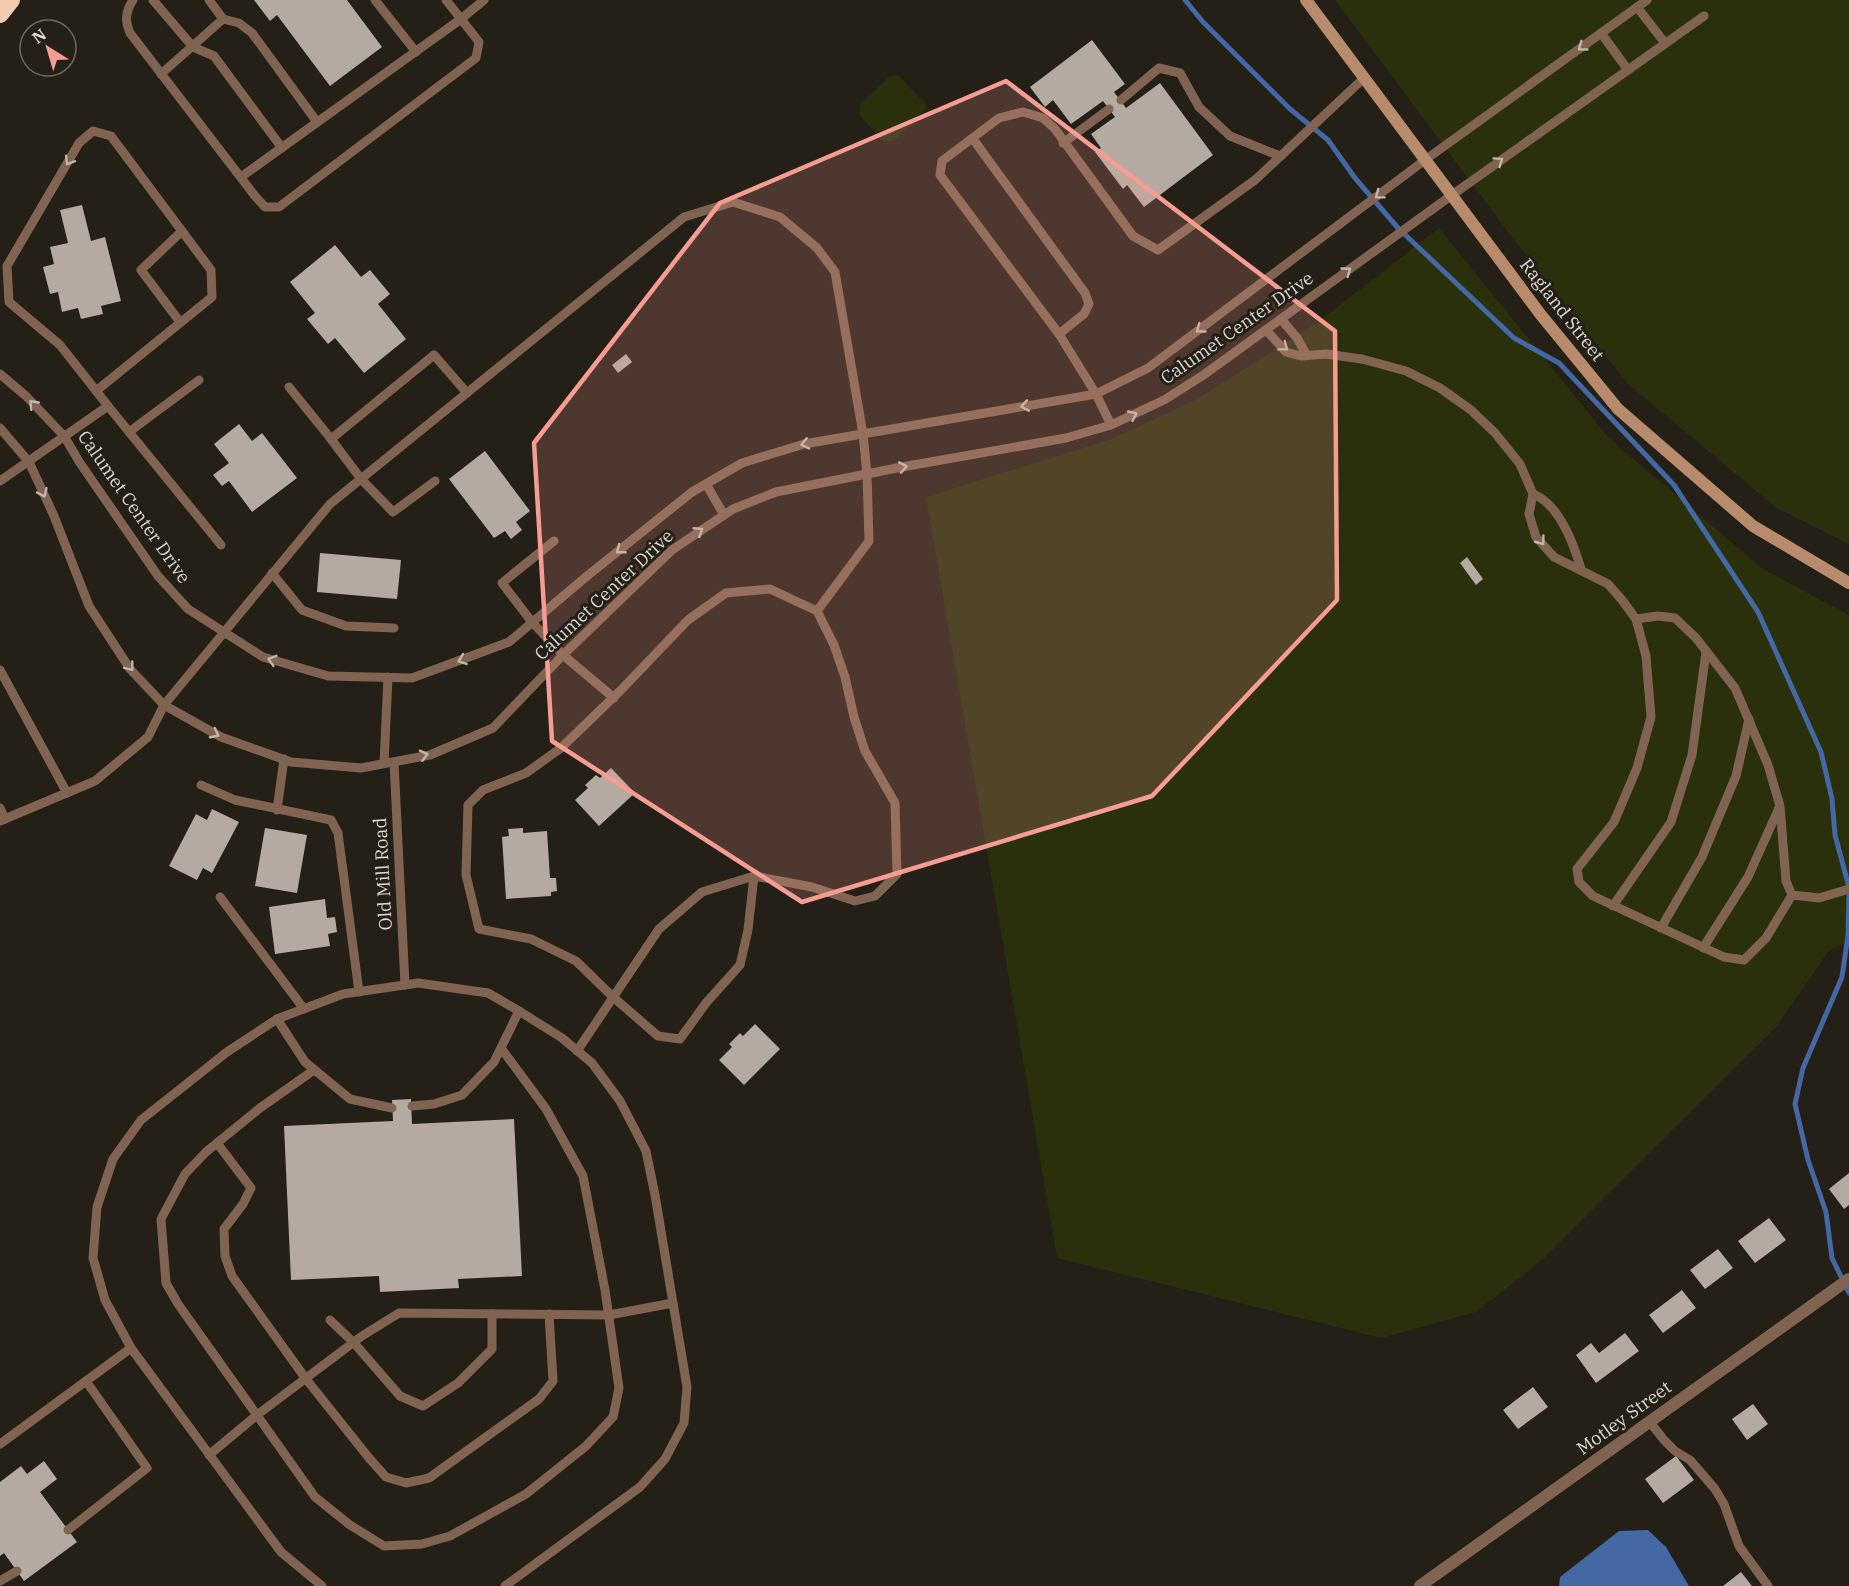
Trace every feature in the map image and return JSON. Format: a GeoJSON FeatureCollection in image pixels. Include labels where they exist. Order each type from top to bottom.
{"type":"FeatureCollection","features":[{"type":"Feature","properties":{"kind":"highway"},"geometry":{"type":"LineString","coordinates":[[0,14],[11,0]]}},
{"type":"Feature","properties":{"kind":"street","name":"Ragland Street"},"geometry":{"type":"LineString","coordinates":[[1306,0],[1541,315],[1618,409],[1753,526],[1849,583]]}},
{"type":"Feature","properties":{"kind":"street","name":"Motley Street"},"geometry":{"type":"LineString","coordinates":[[1420,1586],[1849,1279]]}},
{"type":"Feature","properties":{"kind":"lane"},"geometry":{"type":"LineString","coordinates":[[133,0],[125,21],[130,33],[265,207],[279,207],[476,58],[479,42],[446,0]]}},
{"type":"Feature","properties":{"kind":"lane"},"geometry":{"type":"LineString","coordinates":[[153,0],[193,47],[214,56],[282,148]]}},
{"type":"Feature","properties":{"kind":"lane"},"geometry":{"type":"LineString","coordinates":[[209,0],[224,19],[238,23],[252,33],[317,123]]}},
{"type":"Feature","properties":{"kind":"lane"},"geometry":{"type":"LineString","coordinates":[[375,0],[416,52]]}},
{"type":"Feature","properties":{"kind":"lane"},"geometry":{"type":"LineString","coordinates":[[241,177],[416,52],[484,0]]}},
{"type":"Feature","properties":{"kind":"lane","name":"Calumet Center Drive"},"geometry":{"type":"LineString","coordinates":[[0,374],[26,396],[64,436],[158,576],[188,609],[263,657],[328,676],[412,678],[509,642],[692,492],[742,463],[804,444],[1096,394],[1148,368],[1425,160],[1647,0]]}},
{"type":"Feature","properties":{"kind":"lane"},"geometry":{"type":"LineString","coordinates":[[1637,7],[1665,43]]}},
{"type":"Feature","properties":{"kind":"lane","name":"Calumet Center Drive"},"geometry":{"type":"LineString","coordinates":[[0,428],[29,462],[54,516],[89,606],[130,669],[164,705],[220,737],[291,762],[361,768],[430,754],[493,728],[563,655],[672,549],[733,509],[776,492],[1066,438],[1111,425],[1164,400],[1202,376],[1704,16]]}},
{"type":"Feature","properties":{"kind":"lane"},"geometry":{"type":"LineString","coordinates":[[161,74],[224,19]]}},
{"type":"Feature","properties":{"kind":"lane"},"geometry":{"type":"LineString","coordinates":[[1601,33],[1628,70]]}},
{"type":"Feature","properties":{"kind":"lane"},"geometry":{"type":"LineString","coordinates":[[1121,100],[1159,68],[1180,73],[1199,107],[1230,136],[1280,156]]}},
{"type":"Feature","properties":{"kind":"lane"},"geometry":{"type":"LineString","coordinates":[[1111,425],[1096,394],[1059,334],[940,175],[942,161],[999,118],[1023,112],[1043,118],[1054,129],[1134,236],[1158,250],[1255,180],[1364,78]]}},
{"type":"Feature","properties":{"kind":"lane"},"geometry":{"type":"LineString","coordinates":[[1063,143],[1109,109]]}},
{"type":"Feature","properties":{"kind":"lane"},"geometry":{"type":"LineString","coordinates":[[96,390],[212,297],[211,270],[111,136],[93,131],[79,143],[7,266],[9,302],[60,345],[108,406],[221,545]]}},
{"type":"Feature","properties":{"kind":"lane"},"geometry":{"type":"LineString","coordinates":[[973,139],[1085,293],[1089,304],[1084,314],[1059,334]]}},
{"type":"Feature","properties":{"kind":"lane"},"geometry":{"type":"LineString","coordinates":[[0,808],[3,820],[94,781],[148,737],[164,705],[330,504],[684,217],[733,202],[780,217],[817,248],[835,272],[863,434],[869,541],[817,611]]}},
{"type":"Feature","properties":{"kind":"lane"},"geometry":{"type":"LineString","coordinates":[[180,322],[141,270],[182,231]]}},
{"type":"Feature","properties":{"kind":"lane"},"geometry":{"type":"LineString","coordinates":[[1281,318],[1306,354]]}},
{"type":"Feature","properties":{"kind":"lane"},"geometry":{"type":"LineString","coordinates":[[1266,330],[1286,352],[1301,356],[1326,354],[1362,359],[1406,370],[1440,388],[1471,410],[1495,433],[1520,464],[1533,494],[1529,514],[1536,537],[1554,557],[1608,584],[1636,619],[1646,656],[1651,717],[1637,768],[1614,822],[1577,869],[1579,882],[1593,896],[1613,906],[1724,957],[1744,960],[1766,938],[1792,895]]}},
{"type":"Feature","properties":{"kind":"lane"},"geometry":{"type":"LineString","coordinates":[[331,439],[434,355],[467,393]]}},
{"type":"Feature","properties":{"kind":"lane"},"geometry":{"type":"LineString","coordinates":[[129,432],[199,380]]}},
{"type":"Feature","properties":{"kind":"lane"},"geometry":{"type":"LineString","coordinates":[[289,387],[361,479],[393,512],[435,481]]}},
{"type":"Feature","properties":{"kind":"lane"},"geometry":{"type":"LineString","coordinates":[[0,481],[108,406]]}},
{"type":"Feature","properties":{"kind":"lane"},"geometry":{"type":"LineString","coordinates":[[706,484],[724,515]]}},
{"type":"Feature","properties":{"kind":"lane"},"geometry":{"type":"LineString","coordinates":[[1533,494],[1542,497],[1553,508],[1574,545],[1581,569]]}},
{"type":"Feature","properties":{"kind":"lane"},"geometry":{"type":"LineString","coordinates":[[554,541],[502,583],[532,622],[563,655],[614,698]]}},
{"type":"Feature","properties":{"kind":"lane"},"geometry":{"type":"LineString","coordinates":[[272,573],[302,610],[346,626],[394,628]]}},
{"type":"Feature","properties":{"kind":"lane"},"geometry":{"type":"LineString","coordinates":[[577,1050],[613,997],[659,928],[702,892],[754,876],[812,886],[855,901],[875,896],[897,874],[895,803],[865,751],[854,717],[846,677],[834,645],[817,611],[770,590],[726,593],[688,620],[614,698],[561,748],[526,773],[483,790],[468,805],[466,875],[479,929],[531,939],[576,961],[613,997],[658,1036],[680,1039],[706,1003],[740,965],[748,930],[754,876]]}},
{"type":"Feature","properties":{"kind":"lane"},"geometry":{"type":"LineString","coordinates":[[1636,619],[1658,616],[1675,618],[1696,638],[1735,688],[1768,765],[1780,806],[1786,881],[1792,895]]}},
{"type":"Feature","properties":{"kind":"lane"},"geometry":{"type":"LineString","coordinates":[[1613,906],[1671,822],[1692,755],[1706,652]]}},
{"type":"Feature","properties":{"kind":"lane"},"geometry":{"type":"LineString","coordinates":[[0,670],[67,793]]}},
{"type":"Feature","properties":{"kind":"lane","name":"Old Mill Road"},"geometry":{"type":"LineString","coordinates":[[388,677],[389,763],[405,985]]}},
{"type":"Feature","properties":{"kind":"lane"},"geometry":{"type":"LineString","coordinates":[[1661,928],[1702,857],[1728,796],[1736,776],[1749,719]]}},
{"type":"Feature","properties":{"kind":"lane"},"geometry":{"type":"LineString","coordinates":[[278,810],[284,759]]}},
{"type":"Feature","properties":{"kind":"lane"},"geometry":{"type":"LineString","coordinates":[[201,785],[235,800],[331,820],[338,833],[360,992]]}},
{"type":"Feature","properties":{"kind":"lane"},"geometry":{"type":"LineString","coordinates":[[1703,948],[1748,877],[1780,806]]}},
{"type":"Feature","properties":{"kind":"lane"},"geometry":{"type":"LineString","coordinates":[[1792,895],[1819,898],[1849,889]]}},
{"type":"Feature","properties":{"kind":"lane"},"geometry":{"type":"LineString","coordinates":[[220,897],[304,1009]]}},
{"type":"Feature","properties":{"kind":"lane"},"geometry":{"type":"LineString","coordinates":[[322,1586],[281,1552],[131,1348],[105,1300],[93,1258],[97,1207],[113,1159],[141,1120],[226,1052],[277,1019],[342,994],[418,983],[488,993],[519,1011],[577,1050],[592,1064],[620,1101],[646,1151],[687,1387],[684,1423],[665,1459],[640,1487],[505,1586]]}},
{"type":"Feature","properties":{"kind":"lane"},"geometry":{"type":"LineString","coordinates":[[412,1106],[434,1104],[462,1095],[494,1062],[519,1011]]}},
{"type":"Feature","properties":{"kind":"lane"},"geometry":{"type":"LineString","coordinates":[[277,1019],[305,1062],[350,1099],[392,1108]]}},
{"type":"Feature","properties":{"kind":"lane"},"geometry":{"type":"LineString","coordinates":[[314,1070],[260,1108],[206,1152],[185,1174],[161,1219],[166,1283],[178,1304],[315,1497],[350,1526],[384,1546],[422,1544],[450,1536],[526,1494],[586,1446],[613,1417],[619,1388],[609,1315],[583,1176],[546,1109],[501,1048]]}},
{"type":"Feature","properties":{"kind":"lane"},"geometry":{"type":"LineString","coordinates":[[217,1143],[251,1188],[243,1204],[224,1230],[225,1256],[232,1276],[306,1379],[386,1477],[406,1483],[429,1478],[539,1399],[554,1381],[549,1314]]}},
{"type":"Feature","properties":{"kind":"lane"},"geometry":{"type":"LineString","coordinates":[[209,1455],[354,1343],[399,1313],[609,1315],[673,1303]]}},
{"type":"Feature","properties":{"kind":"lane"},"geometry":{"type":"LineString","coordinates":[[330,1320],[354,1343],[400,1396],[423,1406],[458,1383],[492,1349],[492,1314]]}},
{"type":"Feature","properties":{"kind":"lane"},"geometry":{"type":"LineString","coordinates":[[0,1444],[131,1348]]}},
{"type":"Feature","properties":{"kind":"lane"},"geometry":{"type":"LineString","coordinates":[[68,1530],[147,1468],[86,1381]]}},
{"type":"Feature","properties":{"kind":"lane"},"geometry":{"type":"LineString","coordinates":[[1649,1421],[1664,1440],[1675,1451],[1690,1460],[1715,1489],[1724,1504],[1739,1546],[1768,1586]]}},
{"type":"Feature","properties":{"kind":"lane"},"geometry":{"type":"LineString","coordinates":[[0,1581],[17,1571]]}},
{"type":"Feature","properties":{"kind":"highlighted area"},"geometry":{"type":"Polygon","coordinates":[[[1006,81],[1335,331],[1337,600],[1152,796],[802,902],[552,741],[534,443],[720,203],[1006,81]]]}},
{"type":"Feature","properties":{"kind":"green space"},"geometry":{"type":"Polygon","coordinates":[[[1335,0],[1849,0],[1849,544],[1775,507],[1628,384],[1514,240],[1335,0]]]}},
{"type":"Feature","properties":{"kind":"green space"},"geometry":{"type":"Polygon","coordinates":[[[898,75],[926,104],[926,110],[894,141],[884,142],[859,115],[860,105],[890,76],[898,75]]]}},
{"type":"Feature","properties":{"kind":"green space"},"geometry":{"type":"Polygon","coordinates":[[[1439,228],[1608,437],[1763,569],[1849,615],[1849,941],[1829,951],[1776,1027],[1541,1261],[1476,1312],[1381,1338],[1057,1258],[926,497],[1112,439],[1199,398],[1317,323],[1439,228]]]}},
{"type":"Feature","properties":{"kind":"water"},"geometry":{"type":"Polygon","coordinates":[[[1648,1530],[1666,1547],[1689,1586],[1559,1586],[1560,1577],[1619,1531],[1648,1530]]]}},
{"type":"Feature","properties":{"kind":"building"},"geometry":{"type":"Polygon","coordinates":[[[254,0],[347,0],[382,47],[330,86],[277,15],[270,21],[254,0]]]}},
{"type":"Feature","properties":{"kind":"building"},"geometry":{"type":"Polygon","coordinates":[[[1092,40],[1125,84],[1114,92],[1126,108],[1160,83],[1213,155],[1144,207],[1127,185],[1123,189],[1095,152],[1101,148],[1091,134],[1115,117],[1103,101],[1071,124],[1053,100],[1045,107],[1030,87],[1092,40]]]}},
{"type":"Feature","properties":{"kind":"building"},"geometry":{"type":"Polygon","coordinates":[[[82,205],[91,241],[105,237],[121,301],[101,306],[103,314],[81,319],[78,308],[62,312],[58,292],[50,294],[43,267],[54,264],[50,247],[68,243],[60,210],[82,205]]]}},
{"type":"Feature","properties":{"kind":"building"},"geometry":{"type":"Polygon","coordinates":[[[335,245],[361,277],[370,270],[390,294],[378,304],[406,339],[364,373],[335,338],[328,344],[307,319],[315,313],[290,282],[335,245]]]}},
{"type":"Feature","properties":{"kind":"building"},"geometry":{"type":"Polygon","coordinates":[[[626,354],[632,362],[618,373],[612,365],[626,354]]]}},
{"type":"Feature","properties":{"kind":"building"},"geometry":{"type":"Polygon","coordinates":[[[239,424],[252,441],[262,433],[297,478],[252,512],[229,481],[222,486],[213,475],[229,463],[214,444],[239,424]]]}},
{"type":"Feature","properties":{"kind":"building"},"geometry":{"type":"Polygon","coordinates":[[[485,451],[530,511],[516,522],[522,530],[511,539],[505,531],[494,538],[449,479],[485,451]]]}},
{"type":"Feature","properties":{"kind":"building"},"geometry":{"type":"Polygon","coordinates":[[[320,553],[401,560],[397,599],[317,592],[320,553]]]}},
{"type":"Feature","properties":{"kind":"building"},"geometry":{"type":"Polygon","coordinates":[[[1467,557],[1483,579],[1476,585],[1460,563],[1467,557]]]}},
{"type":"Feature","properties":{"kind":"building"},"geometry":{"type":"Polygon","coordinates":[[[611,768],[635,793],[599,826],[575,800],[588,788],[585,785],[596,775],[600,778],[611,768]]]}},
{"type":"Feature","properties":{"kind":"building"},"geometry":{"type":"Polygon","coordinates":[[[212,809],[239,822],[212,873],[203,868],[197,880],[169,866],[196,814],[207,820],[212,809]]]}},
{"type":"Feature","properties":{"kind":"building"},"geometry":{"type":"Polygon","coordinates":[[[265,828],[307,835],[297,893],[255,886],[265,828]]]}},
{"type":"Feature","properties":{"kind":"building"},"geometry":{"type":"Polygon","coordinates":[[[523,828],[523,833],[547,831],[550,878],[556,878],[557,891],[551,892],[551,896],[506,899],[502,837],[509,836],[508,829],[523,828]]]}},
{"type":"Feature","properties":{"kind":"building"},"geometry":{"type":"Polygon","coordinates":[[[325,899],[327,918],[335,917],[337,932],[328,934],[330,946],[275,954],[269,907],[325,899]]]}},
{"type":"Feature","properties":{"kind":"building"},"geometry":{"type":"Polygon","coordinates":[[[755,1024],[780,1049],[744,1085],[719,1060],[732,1047],[729,1044],[740,1033],[743,1036],[755,1024]]]}},
{"type":"Feature","properties":{"kind":"building"},"geometry":{"type":"Polygon","coordinates":[[[411,1099],[412,1124],[514,1119],[522,1276],[458,1279],[459,1288],[380,1292],[379,1276],[291,1280],[284,1126],[393,1121],[392,1100],[411,1099]]]}},
{"type":"Feature","properties":{"kind":"building"},"geometry":{"type":"Polygon","coordinates":[[[1849,1173],[1849,1205],[1844,1209],[1829,1189],[1849,1173]]]}},
{"type":"Feature","properties":{"kind":"building"},"geometry":{"type":"Polygon","coordinates":[[[1769,1218],[1786,1240],[1755,1263],[1738,1241],[1769,1218]]]}},
{"type":"Feature","properties":{"kind":"building"},"geometry":{"type":"Polygon","coordinates":[[[1718,1249],[1733,1268],[1705,1289],[1690,1270],[1718,1249]]]}},
{"type":"Feature","properties":{"kind":"building"},"geometry":{"type":"Polygon","coordinates":[[[1682,1290],[1696,1308],[1663,1333],[1649,1315],[1682,1290]]]}},
{"type":"Feature","properties":{"kind":"building"},"geometry":{"type":"Polygon","coordinates":[[[1625,1333],[1639,1351],[1596,1383],[1576,1355],[1591,1343],[1599,1353],[1625,1333]]]}},
{"type":"Feature","properties":{"kind":"building"},"geometry":{"type":"Polygon","coordinates":[[[1533,1387],[1548,1407],[1518,1429],[1503,1410],[1533,1387]]]}},
{"type":"Feature","properties":{"kind":"building"},"geometry":{"type":"Polygon","coordinates":[[[1753,1404],[1768,1424],[1747,1440],[1732,1419],[1753,1404]]]}},
{"type":"Feature","properties":{"kind":"building"},"geometry":{"type":"Polygon","coordinates":[[[1676,1456],[1694,1480],[1663,1503],[1645,1479],[1676,1456]]]}},
{"type":"Feature","properties":{"kind":"building"},"geometry":{"type":"Polygon","coordinates":[[[44,1461],[57,1479],[40,1492],[77,1542],[24,1581],[4,1553],[0,1556],[0,1482],[21,1466],[27,1474],[44,1461]]]}},
{"type":"Feature","properties":{"kind":"building"},"geometry":{"type":"Polygon","coordinates":[[[1741,1572],[1752,1586],[1723,1586],[1741,1572]]]}},
{"type":"Feature","properties":{"kind":"waterway"},"geometry":{"type":"LineString","coordinates":[[1185,0],[1203,22],[1290,109],[1328,140],[1355,178],[1398,228],[1514,338],[1559,363],[1674,485],[1758,612],[1821,752],[1832,799],[1835,835],[1849,887]]}},
{"type":"Feature","properties":{"kind":"waterway"},"geometry":{"type":"LineString","coordinates":[[1849,894],[1848,935],[1842,977],[1803,1068],[1795,1104],[1808,1160],[1826,1212],[1832,1258],[1849,1293]]}}]}
